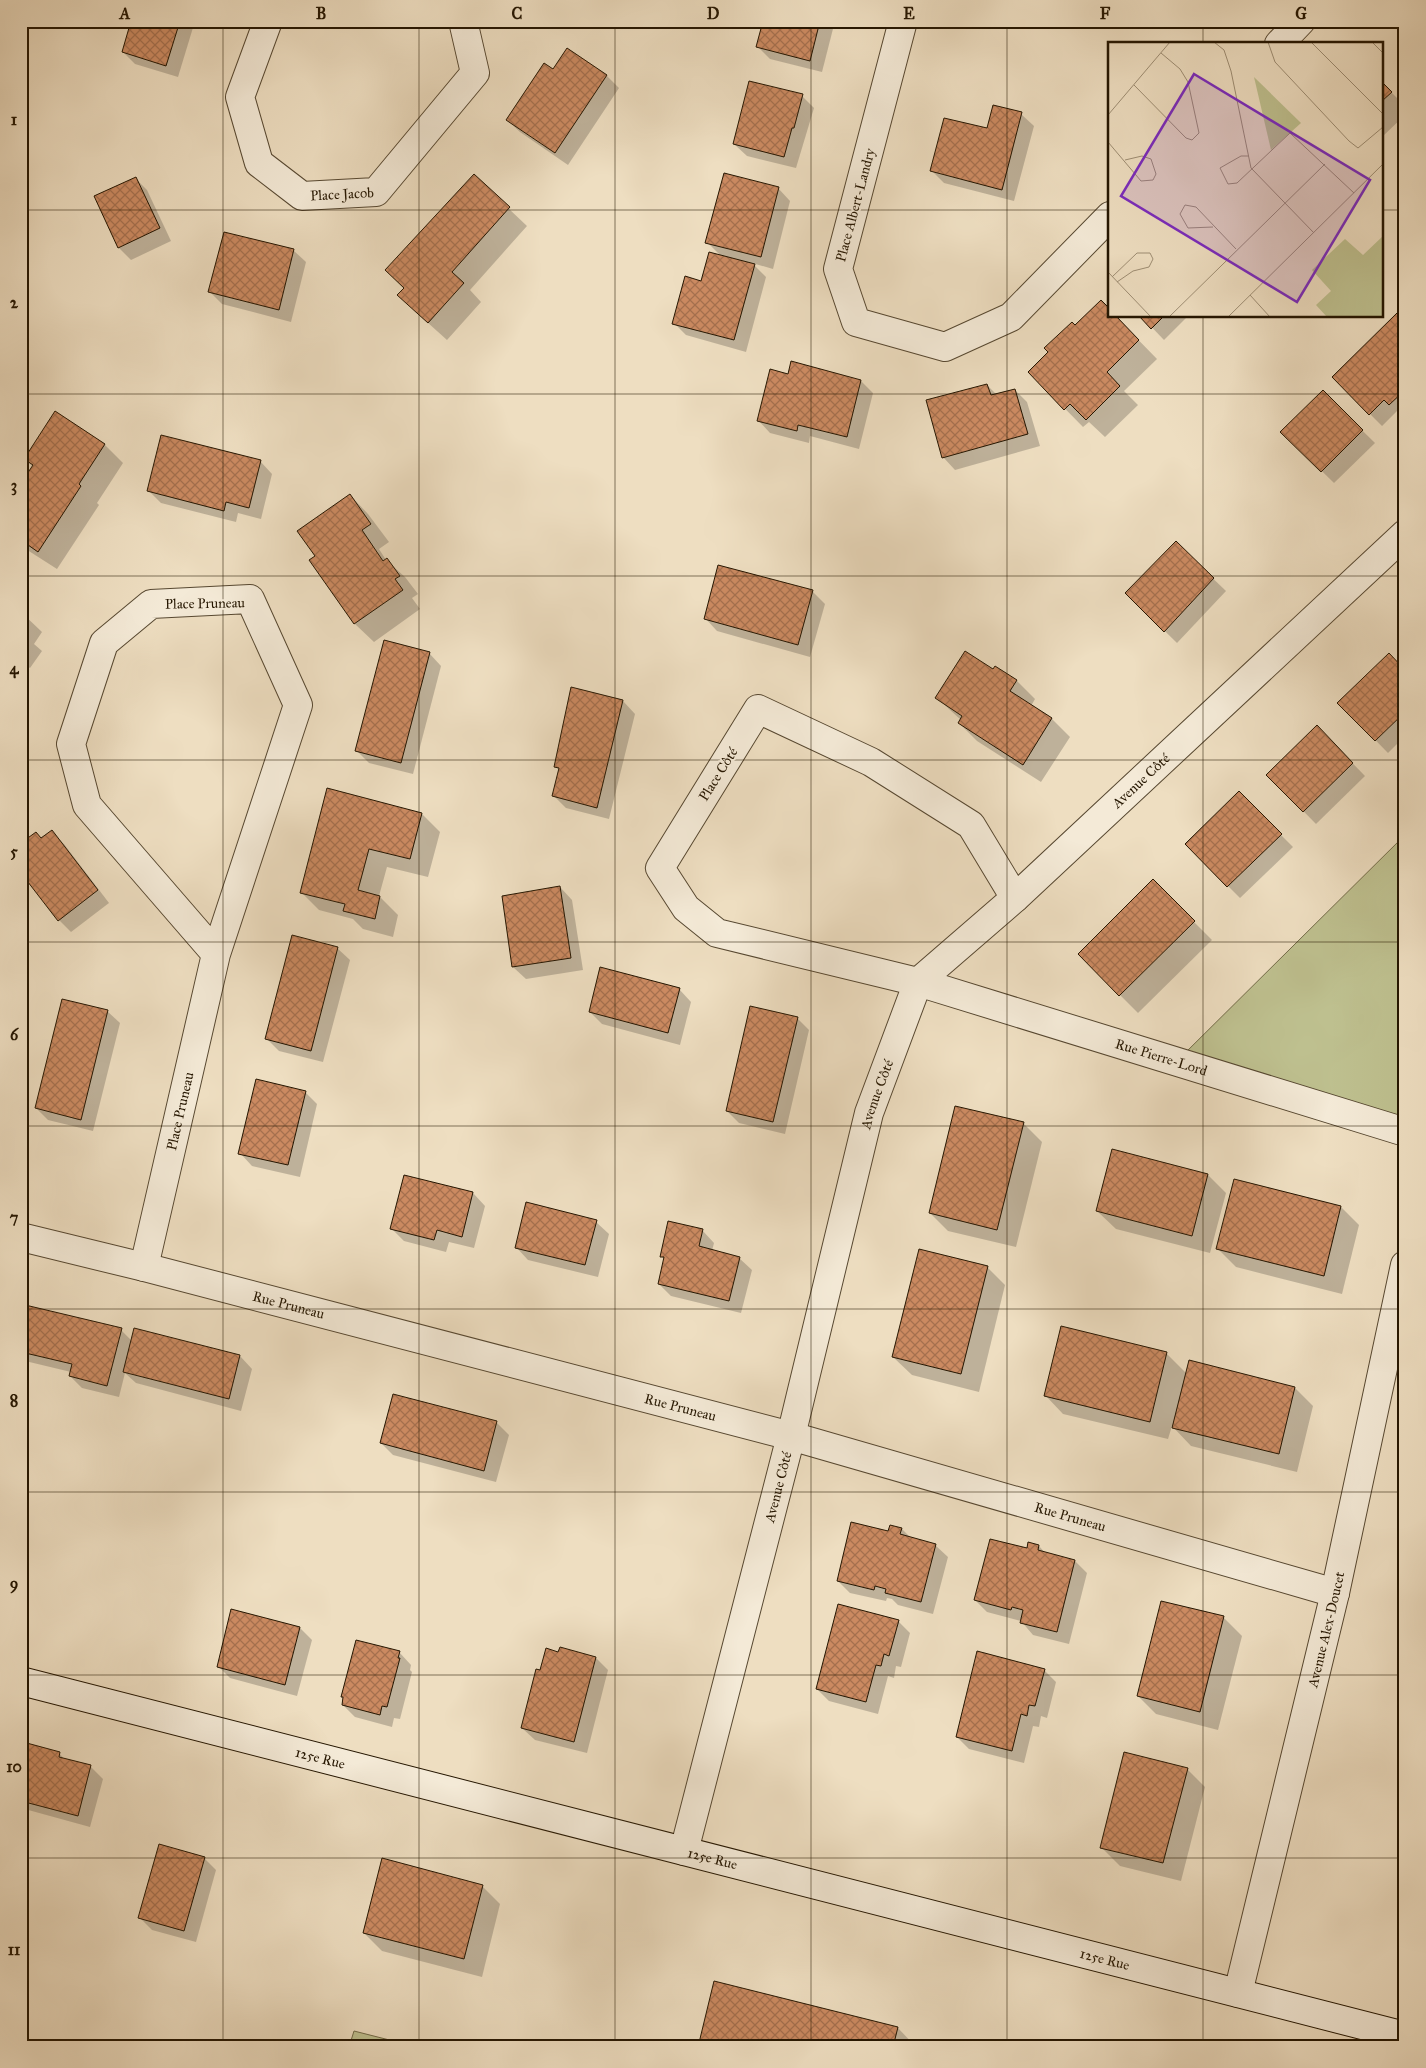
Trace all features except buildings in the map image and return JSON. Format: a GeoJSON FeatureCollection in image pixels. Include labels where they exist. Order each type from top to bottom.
{"type":"FeatureCollection","features":[{"type":"Feature","properties":{"kind":"street","name":"Place Jacob"},"geometry":{"type":"LineString","coordinates":[[268,21],[240,97],[258,163],[302,196],[376,192],[475,73],[463,21]]}},
{"type":"Feature","properties":{"kind":"street","name":"Place Albert-Landry"},"geometry":{"type":"LineString","coordinates":[[903,21],[838,269],[856,322],[945,348],[1011,317],[1108,218]]}},
{"type":"Feature","properties":{"kind":"street"},"geometry":{"type":"LineString","coordinates":[[1280,42],[1301,21]]}},
{"type":"Feature","properties":{"kind":"street","name":"Avenue Côté"},"geometry":{"type":"LineString","coordinates":[[684,1851],[791,1436],[869,1113],[918,982],[1015,898],[1405,534]]}},
{"type":"Feature","properties":{"kind":"street","name":"Place Pruneau"},"geometry":{"type":"LineString","coordinates":[[144,1267],[216,954],[298,705],[250,599],[151,604],[104,643],[72,744],[87,805],[216,954]]}},
{"type":"Feature","properties":{"kind":"street","name":"Place Côté"},"geometry":{"type":"LineString","coordinates":[[918,982],[717,933],[686,908],[660,868],[758,709],[871,762],[971,824],[1015,898]]}},
{"type":"Feature","properties":{"kind":"street","name":"Rue Pierre-Lord"},"geometry":{"type":"LineString","coordinates":[[918,982],[1405,1132]]}},
{"type":"Feature","properties":{"kind":"street","name":"Rue Pruneau"},"geometry":{"type":"LineString","coordinates":[[21,1237],[144,1267],[791,1436],[1335,1593]]}},
{"type":"Feature","properties":{"kind":"street","name":"Avenue Alex-Doucet"},"geometry":{"type":"LineString","coordinates":[[1238,1993],[1335,1593],[1405,1265]]}},
{"type":"Feature","properties":{"kind":"street","name":"125e Rue"},"geometry":{"type":"LineString","coordinates":[[21,1681],[1405,2036]]}},
{"type":"Feature","properties":{"kind":"green space"},"geometry":{"type":"Polygon","coordinates":[[[1405,835],[1405,1131],[1176,1062],[1405,835]]]}},
{"type":"Feature","properties":{"kind":"green space"},"geometry":{"type":"Polygon","coordinates":[[[354,2031],[417,2047],[349,2047],[354,2031]]]}}]}
